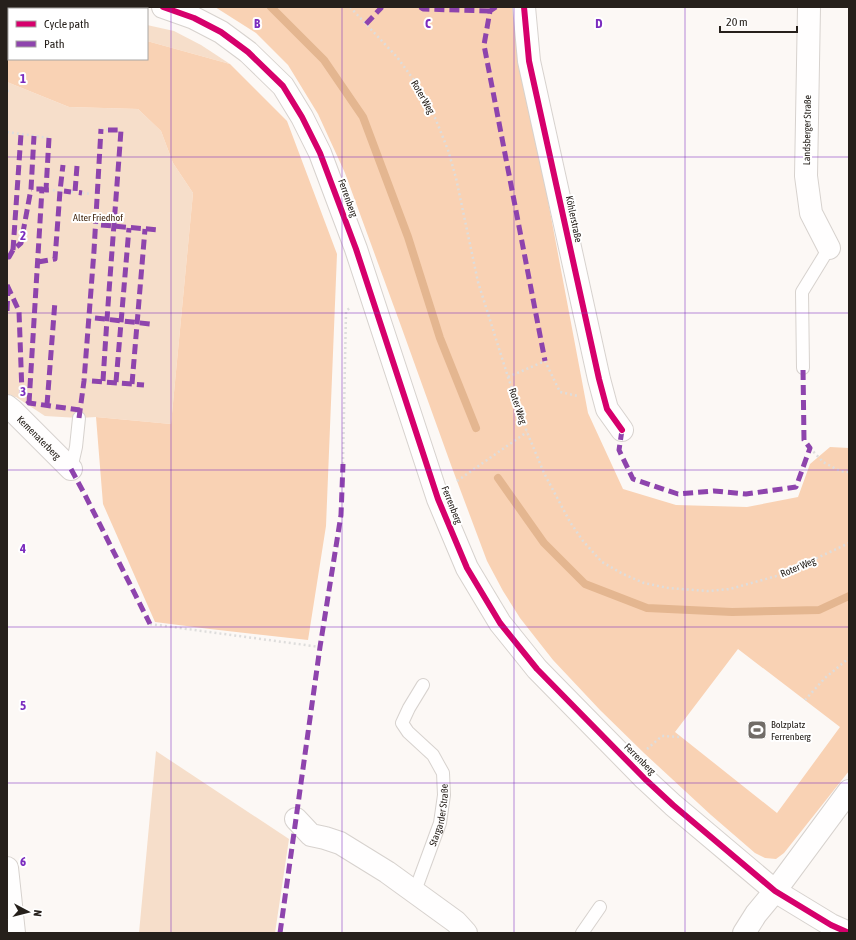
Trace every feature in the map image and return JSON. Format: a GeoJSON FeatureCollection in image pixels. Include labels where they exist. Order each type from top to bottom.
{"type":"FeatureCollection","features":[{"type":"Feature","properties":{"kind":"street","name":"Ferrenberg"},"geometry":{"type":"LineString","coordinates":[[163,7],[194,18],[221,32],[248,52],[283,86],[302,117],[320,153],[356,249],[438,499],[467,568],[500,623],[537,669],[673,805],[775,891],[831,925],[849,933]]}},
{"type":"Feature","properties":{"kind":"street","name":"Köhlerstraße"},"geometry":{"type":"LineString","coordinates":[[524,7],[529,61],[599,379],[607,409],[622,430]]}},
{"type":"Feature","properties":{"kind":"street","name":"Landsberger Straße"},"geometry":{"type":"LineString","coordinates":[[809,7],[806,176],[811,213],[829,248]]}},
{"type":"Feature","properties":{"kind":"street","name":"Kemenaterberg"},"geometry":{"type":"LineString","coordinates":[[7,406],[71,469]]}},
{"type":"Feature","properties":{"kind":"street"},"geometry":{"type":"LineString","coordinates":[[744,933],[756,914],[775,891],[849,790]]}},
{"type":"Feature","properties":{"kind":"street"},"geometry":{"type":"LineString","coordinates":[[296,819],[311,835],[340,843],[387,872],[456,922],[466,933]]}},
{"type":"Feature","properties":{"kind":"street"},"geometry":{"type":"LineString","coordinates":[[7,868],[14,933]]}},
{"type":"Feature","properties":{"kind":"lane"},"geometry":{"type":"LineString","coordinates":[[803,368],[802,292],[829,248]]}},
{"type":"Feature","properties":{"kind":"lane"},"geometry":{"type":"LineString","coordinates":[[71,469],[76,447],[79,418]]}},
{"type":"Feature","properties":{"kind":"lane","name":"Stargarder Straße"},"geometry":{"type":"LineString","coordinates":[[415,891],[440,823],[444,795],[443,773],[433,755],[408,732],[402,722],[408,708],[423,685]]}},
{"type":"Feature","properties":{"kind":"lane"},"geometry":{"type":"LineString","coordinates":[[582,933],[600,908]]}},
{"type":"Feature","properties":{"kind":"path"},"geometry":{"type":"LineString","coordinates":[[101,129],[108,130]]}},
{"type":"Feature","properties":{"kind":"path"},"geometry":{"type":"LineString","coordinates":[[7,132],[49,138]]}},
{"type":"Feature","properties":{"kind":"path"},"geometry":{"type":"LineString","coordinates":[[42,189],[46,190]]}},
{"type":"Feature","properties":{"kind":"path"},"geometry":{"type":"LineString","coordinates":[[71,192],[76,192]]}},
{"type":"Feature","properties":{"kind":"path"},"geometry":{"type":"LineString","coordinates":[[82,193],[91,194]]}},
{"type":"Feature","properties":{"kind":"path"},"geometry":{"type":"LineString","coordinates":[[96,224],[101,225]]}},
{"type":"Feature","properties":{"kind":"path"},"geometry":{"type":"LineString","coordinates":[[343,464],[346,311]]}},
{"type":"Feature","properties":{"kind":"path"},"geometry":{"type":"LineString","coordinates":[[88,318],[95,318]]}},
{"type":"Feature","properties":{"kind":"path"},"geometry":{"type":"LineString","coordinates":[[508,377],[545,361],[560,392],[579,396],[599,379]]}},
{"type":"Feature","properties":{"kind":"path"},"geometry":{"type":"LineString","coordinates":[[84,381],[92,381]]}},
{"type":"Feature","properties":{"kind":"path"},"geometry":{"type":"LineString","coordinates":[[438,499],[454,484],[527,432]]}},
{"type":"Feature","properties":{"kind":"path"},"geometry":{"type":"LineString","coordinates":[[810,448],[823,462],[840,470],[849,472]]}},
{"type":"Feature","properties":{"kind":"path"},"geometry":{"type":"LineString","coordinates":[[150,624],[320,647]]}},
{"type":"Feature","properties":{"kind":"path"},"geometry":{"type":"LineString","coordinates":[[805,700],[825,678],[849,658]]}},
{"type":"Feature","properties":{"kind":"path"},"geometry":{"type":"LineString","coordinates":[[630,763],[662,736],[681,737]]}},
{"type":"Feature","properties":{"kind":"green space"},"geometry":{"type":"Polygon","coordinates":[[[148,25],[174,31],[201,45],[230,64],[148,41],[148,25]]]}},
{"type":"Feature","properties":{"kind":"green space","name":"Alter Friedhof"},"geometry":{"type":"Polygon","coordinates":[[[7,82],[69,107],[138,109],[161,131],[173,163],[193,193],[171,424],[96,417],[79,418],[45,416],[16,397],[7,396],[7,82]]]}},
{"type":"Feature","properties":{"kind":"green space"},"geometry":{"type":"Polygon","coordinates":[[[156,751],[289,839],[275,933],[139,933],[156,751]]]}},
{"type":"Feature","properties":{"kind":"shaded area"},"geometry":{"type":"Polygon","coordinates":[[[215,7],[515,7],[522,63],[588,413],[623,489],[676,505],[747,507],[798,497],[810,464],[830,447],[849,448],[849,771],[784,853],[776,859],[765,858],[755,853],[711,815],[600,710],[553,660],[520,618],[503,591],[487,561],[345,173],[318,114],[288,65],[256,33],[215,7]],[[738,649],[675,732],[777,813],[840,727],[738,649]]]}},
{"type":"Feature","properties":{"kind":"shaded area"},"geometry":{"type":"Polygon","coordinates":[[[7,27],[8,60],[148,60],[148,41],[230,64],[287,121],[337,254],[326,526],[308,640],[155,622],[103,504],[96,417],[171,424],[193,193],[173,163],[161,131],[138,109],[69,107],[7,82],[7,27]]]}},
{"type":"Feature","properties":{"kind":"waterway"},"geometry":{"type":"LineString","coordinates":[[271,7],[324,60],[363,117],[408,237],[440,338],[476,428]]}},
{"type":"Feature","properties":{"kind":"waterway"},"geometry":{"type":"LineString","coordinates":[[498,478],[544,543],[585,584],[647,608],[732,612],[819,610],[849,596]]}},
{"type":"Feature","properties":{"kind":"marked path"},"geometry":{"type":"LineString","coordinates":[[366,24],[382,7]]}},
{"type":"Feature","properties":{"kind":"marked path"},"geometry":{"type":"LineString","coordinates":[[420,7],[423,9],[490,11]]}},
{"type":"Feature","properties":{"kind":"marked path"},"geometry":{"type":"LineString","coordinates":[[496,7],[490,11],[484,45],[545,361]]}},
{"type":"Feature","properties":{"kind":"marked path"},"geometry":{"type":"LineString","coordinates":[[79,418],[84,381],[94,251],[101,129]]}},
{"type":"Feature","properties":{"kind":"marked path"},"geometry":{"type":"LineString","coordinates":[[103,381],[121,130],[108,130]]}},
{"type":"Feature","properties":{"kind":"marked path"},"geometry":{"type":"LineString","coordinates":[[13,250],[21,134]]}},
{"type":"Feature","properties":{"kind":"marked path"},"geometry":{"type":"LineString","coordinates":[[7,257],[9,257],[13,250],[21,243],[31,189],[34,136]]}},
{"type":"Feature","properties":{"kind":"marked path"},"geometry":{"type":"LineString","coordinates":[[49,138],[46,190],[53,190]]}},
{"type":"Feature","properties":{"kind":"marked path"},"geometry":{"type":"LineString","coordinates":[[38,262],[55,259],[63,165]]}},
{"type":"Feature","properties":{"kind":"marked path"},"geometry":{"type":"LineString","coordinates":[[77,166],[75,192],[82,193]]}},
{"type":"Feature","properties":{"kind":"marked path"},"geometry":{"type":"LineString","coordinates":[[29,403],[42,189],[31,189]]}},
{"type":"Feature","properties":{"kind":"marked path"},"geometry":{"type":"LineString","coordinates":[[64,191],[71,192]]}},
{"type":"Feature","properties":{"kind":"marked path"},"geometry":{"type":"LineString","coordinates":[[101,225],[159,230]]}},
{"type":"Feature","properties":{"kind":"marked path"},"geometry":{"type":"LineString","coordinates":[[116,382],[129,228]]}},
{"type":"Feature","properties":{"kind":"marked path"},"geometry":{"type":"LineString","coordinates":[[132,384],[145,229]]}},
{"type":"Feature","properties":{"kind":"marked path"},"geometry":{"type":"LineString","coordinates":[[7,285],[19,311],[22,393],[29,403],[80,410]]}},
{"type":"Feature","properties":{"kind":"marked path"},"geometry":{"type":"LineString","coordinates":[[7,311],[8,288]]}},
{"type":"Feature","properties":{"kind":"marked path"},"geometry":{"type":"LineString","coordinates":[[47,405],[55,301]]}},
{"type":"Feature","properties":{"kind":"marked path"},"geometry":{"type":"LineString","coordinates":[[95,318],[150,324]]}},
{"type":"Feature","properties":{"kind":"marked path"},"geometry":{"type":"LineString","coordinates":[[622,430],[619,450],[633,479],[678,494],[714,491],[746,494],[796,487],[810,448],[804,440],[803,368]]}},
{"type":"Feature","properties":{"kind":"marked path"},"geometry":{"type":"LineString","coordinates":[[92,381],[144,385]]}},
{"type":"Feature","properties":{"kind":"marked path"},"geometry":{"type":"LineString","coordinates":[[280,933],[320,647],[341,515],[343,464]]}},
{"type":"Feature","properties":{"kind":"marked path"},"geometry":{"type":"LineString","coordinates":[[71,469],[150,624]]}},
{"type":"Feature","properties":{"kind":"cycle path"},"geometry":{"type":"LineString","coordinates":[[163,7],[194,18],[221,32],[248,52],[283,86],[302,117],[320,153],[356,249],[438,499],[467,568],[500,623],[537,669],[645,779],[673,805],[775,891],[831,925],[849,933]]}},
{"type":"Feature","properties":{"kind":"cycle path"},"geometry":{"type":"LineString","coordinates":[[524,7],[529,61],[599,379],[607,409],[622,430]]}},
{"type":"Feature","properties":{"kind":"place","name":"Bolzplatz Ferrenberg"},"geometry":{"type":"Point","coordinates":[757,730]}}]}
